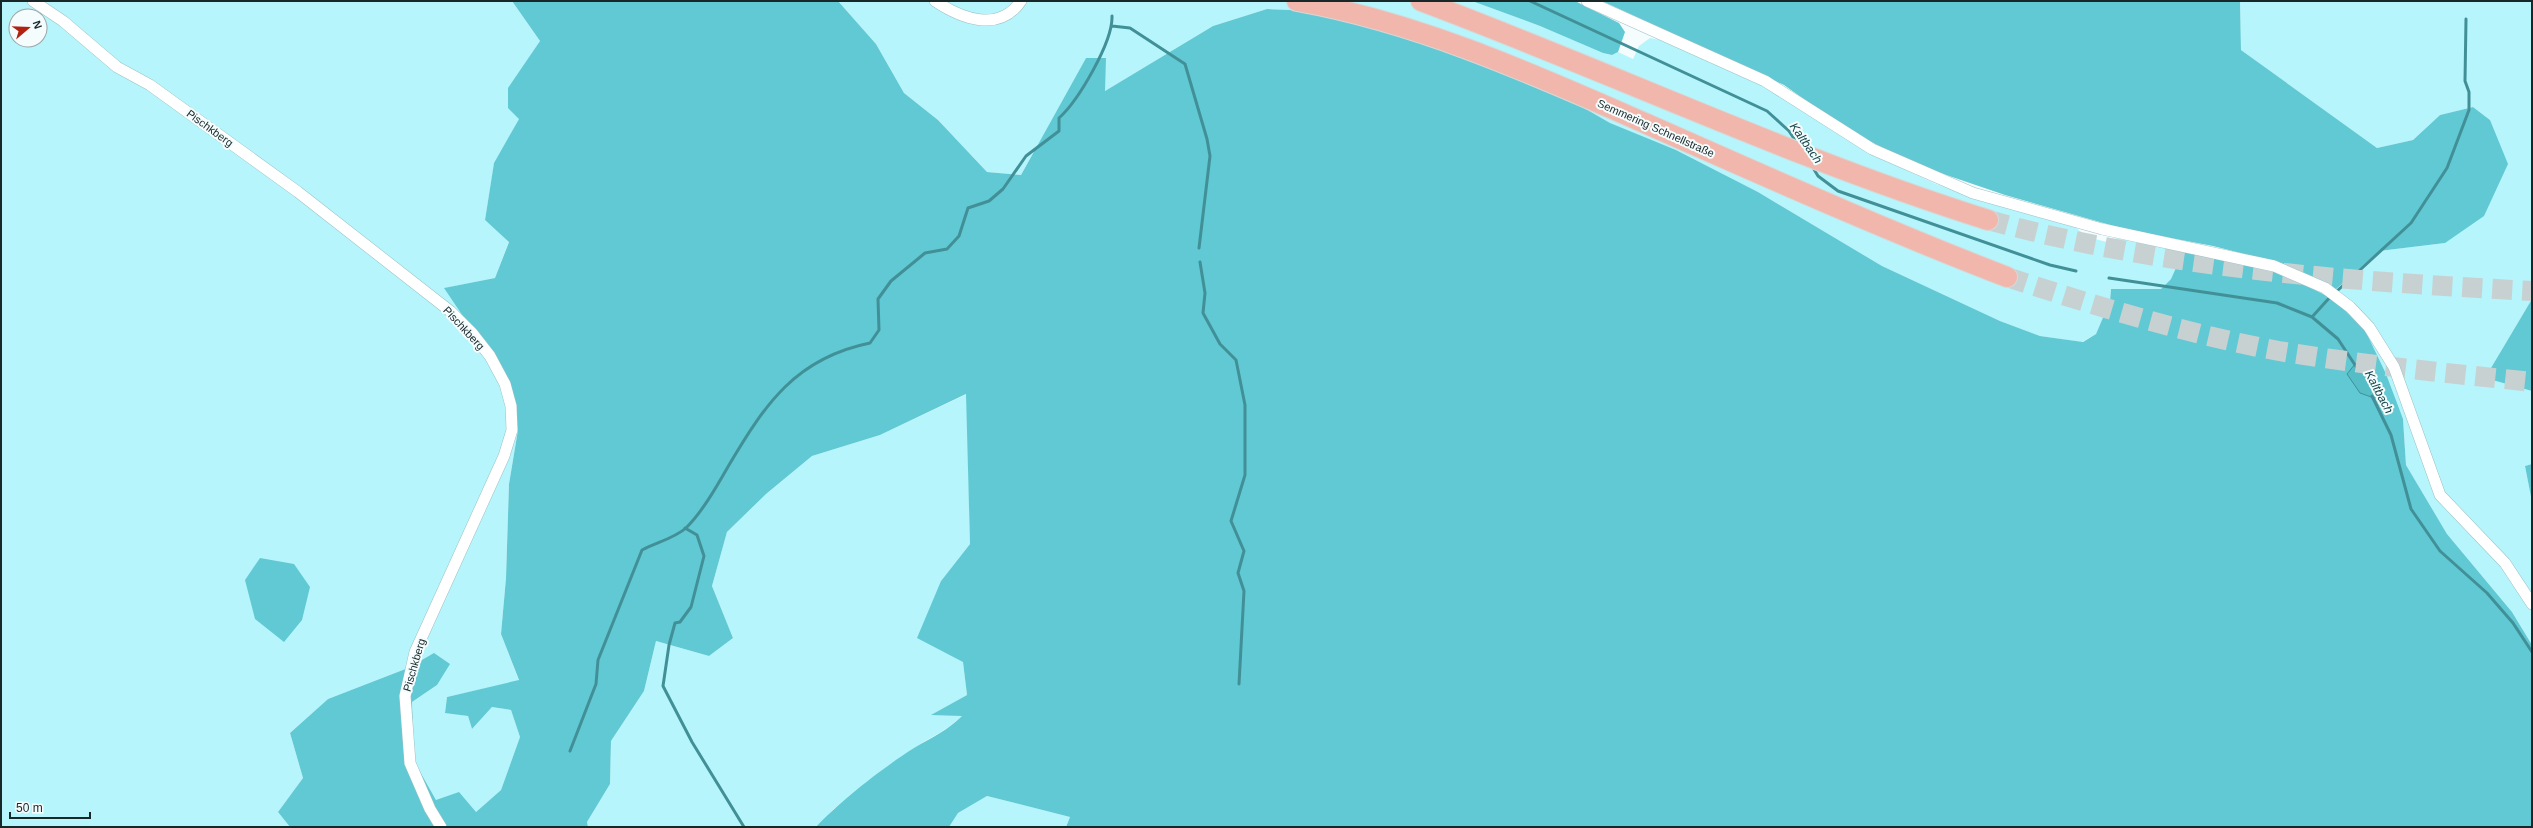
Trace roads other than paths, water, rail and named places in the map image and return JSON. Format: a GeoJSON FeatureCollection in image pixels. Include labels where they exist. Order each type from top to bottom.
{"type":"FeatureCollection","features":[{"type":"Feature","properties":{"kind":"highway","name":"Semmering Schnellstraße"},"geometry":{"type":"LineString","coordinates":[[1297,1],[1361,14],[1427,34],[1508,63],[1854,216],[2007,276]]}},
{"type":"Feature","properties":{"kind":"highway"},"geometry":{"type":"LineString","coordinates":[[1421,1],[1519,37],[1831,165],[1936,204],[1988,220]]}},
{"type":"Feature","properties":{"kind":"street","name":"Pischkberg"},"geometry":{"type":"LineString","coordinates":[[33,1],[63,21],[117,67],[150,85],[298,192],[375,254],[430,294],[472,333],[490,356],[505,384],[511,406],[512,430],[504,456],[416,652],[405,696],[410,763],[430,809],[441,827]]}},
{"type":"Feature","properties":{"kind":"street"},"geometry":{"type":"LineString","coordinates":[[935,1],[961,15],[988,21],[1010,14],[1021,1]]}},
{"type":"Feature","properties":{"kind":"street"},"geometry":{"type":"LineString","coordinates":[[1587,1],[1765,81],[1872,149],[1973,193],[2102,229],[2274,266],[2325,288],[2350,307],[2369,327],[2394,367],[2440,495],[2505,563],[2532,604]]}},
{"type":"Feature","properties":{"kind":"waterway","name":"Kaltbach"},"geometry":{"type":"LineString","coordinates":[[1530,1],[1767,111],[1789,131],[1797,143]]}},
{"type":"Feature","properties":{"kind":"waterway"},"geometry":{"type":"LineString","coordinates":[[570,751],[596,684],[598,660],[642,550],[671,538],[686,528],[709,498],[756,422],[785,387],[802,372],[822,360],[844,350],[870,343],[879,330],[878,299],[891,281],[925,253],[947,249],[959,236],[968,208],[989,201],[1003,189],[1026,156],[1059,131],[1059,118],[1075,99],[1101,55],[1111,27],[1112,16]]}},
{"type":"Feature","properties":{"kind":"waterway"},"geometry":{"type":"LineString","coordinates":[[2337,291],[2411,223],[2447,168],[2469,110],[2469,92],[2465,81],[2466,19]]}},
{"type":"Feature","properties":{"kind":"waterway"},"geometry":{"type":"LineString","coordinates":[[1112,26],[1130,28],[1185,64],[1207,139],[1210,156],[1199,248]]}},
{"type":"Feature","properties":{"kind":"waterway","name":"Kaltbach"},"geometry":{"type":"LineString","coordinates":[[1812,166],[1818,176],[1838,191],[2050,265],[2076,271]]}},
{"type":"Feature","properties":{"kind":"waterway"},"geometry":{"type":"LineString","coordinates":[[1200,262],[1205,293],[1203,313],[1220,344],[1236,360],[1245,405],[1245,475],[1231,521],[1244,551],[1238,573],[1244,591],[1239,684]]}},
{"type":"Feature","properties":{"kind":"waterway","name":"Kaltbach"},"geometry":{"type":"LineString","coordinates":[[2109,278],[2277,303],[2312,317],[2338,339],[2357,368]]}},
{"type":"Feature","properties":{"kind":"waterway"},"geometry":{"type":"LineString","coordinates":[[2312,317],[2331,296]]}},
{"type":"Feature","properties":{"kind":"waterway","name":"Kaltbach"},"geometry":{"type":"LineString","coordinates":[[2372,396],[2391,435],[2411,509],[2440,551],[2487,593],[2513,623],[2532,652]]}},
{"type":"Feature","properties":{"kind":"waterway"},"geometry":{"type":"LineString","coordinates":[[685,528],[697,535],[704,556],[691,607],[680,622],[675,623],[669,645],[663,686],[692,742],[744,827]]}},
{"type":"Feature","properties":{"kind":"tunnel"},"geometry":{"type":"LineString","coordinates":[[1988,220],[2055,237],[2123,250],[2258,270],[2395,283],[2532,291]]}},
{"type":"Feature","properties":{"kind":"tunnel"},"geometry":{"type":"LineString","coordinates":[[2007,277],[2177,328],[2211,337],[2279,351],[2406,368],[2532,382]]}}]}
